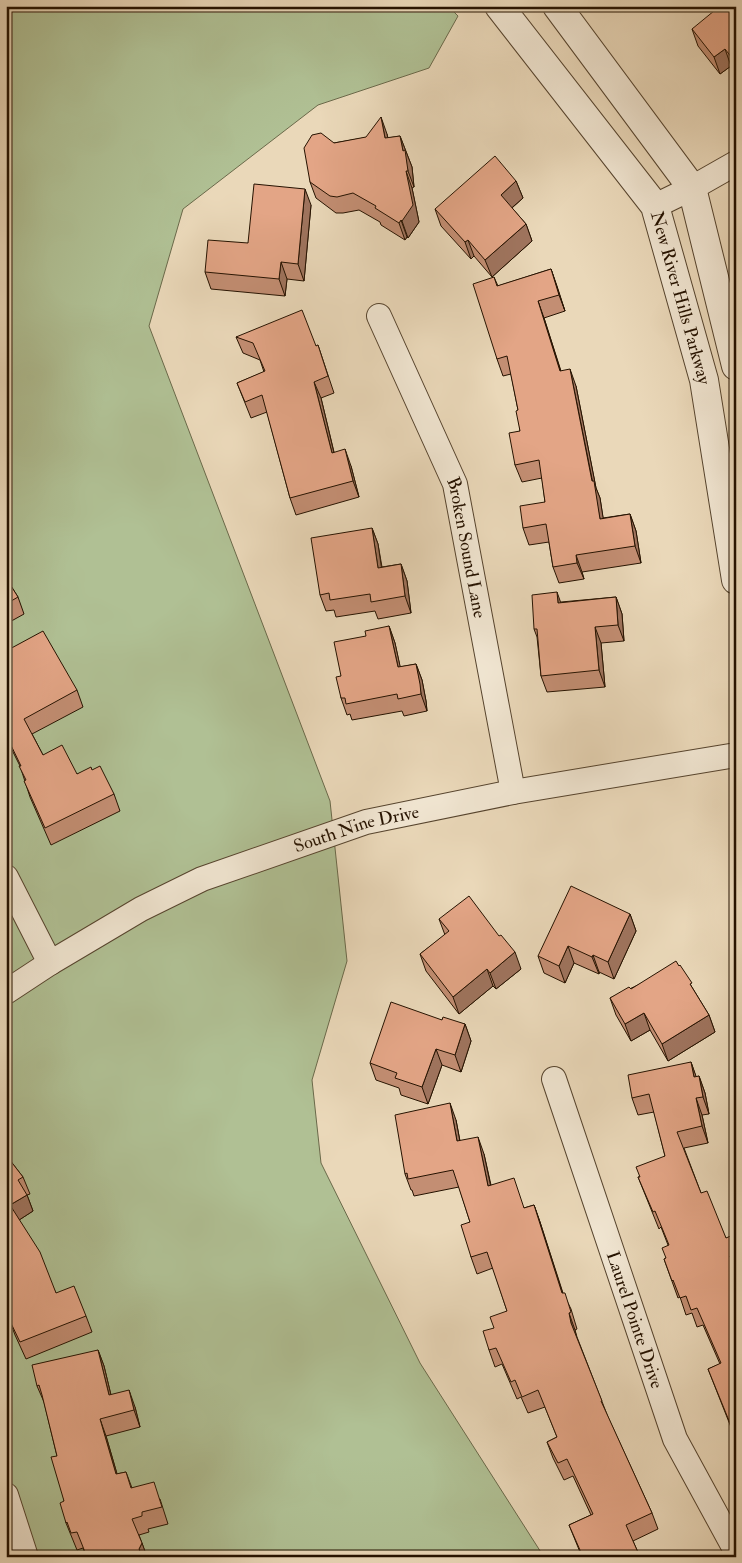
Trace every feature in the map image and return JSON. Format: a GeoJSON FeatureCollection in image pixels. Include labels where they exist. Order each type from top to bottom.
{"type":"FeatureCollection","features":[{"type":"Feature","properties":{"kind":"street","name":"New River Hills Parkway"},"geometry":{"type":"LineString","coordinates":[[499,6],[655,206],[704,380],[736,580]]}},
{"type":"Feature","properties":{"kind":"street","name":"New River Hills Parkway"},"geometry":{"type":"LineString","coordinates":[[556,6],[692,188],[736,366]]}},
{"type":"Feature","properties":{"kind":"street"},"geometry":{"type":"LineString","coordinates":[[655,206],[736,163]]}},
{"type":"Feature","properties":{"kind":"street","name":"Broken Sound Lane"},"geometry":{"type":"LineString","coordinates":[[379,316],[454,484],[513,792]]}},
{"type":"Feature","properties":{"kind":"street","name":"South Nine Drive"},"geometry":{"type":"LineString","coordinates":[[6,992],[50,963],[141,909],[202,879],[366,822],[513,792],[736,755]]}},
{"type":"Feature","properties":{"kind":"street"},"geometry":{"type":"LineString","coordinates":[[6,877],[50,963]]}},
{"type":"Feature","properties":{"kind":"street","name":"Laurel Pointe Drive"},"geometry":{"type":"LineString","coordinates":[[554,1079],[675,1439],[736,1551]]}},
{"type":"Feature","properties":{"kind":"street"},"geometry":{"type":"LineString","coordinates":[[6,1495],[26,1557]]}},
{"type":"Feature","properties":{"kind":"green space"},"geometry":{"type":"Polygon","coordinates":[[[6,6],[448,6],[458,16],[429,68],[318,105],[183,209],[149,326],[330,801],[347,961],[312,1080],[321,1163],[420,1363],[544,1557],[6,1557],[6,6]]]}},
{"type":"Feature","properties":{"kind":"building"},"geometry":{"type":"Polygon","coordinates":[[[720,6],[736,6],[736,63],[725,49],[714,57],[692,29],[720,6]]]}},
{"type":"Feature","properties":{"kind":"building"},"geometry":{"type":"Polygon","coordinates":[[[381,117],[385,138],[400,136],[403,151],[405,150],[408,171],[406,171],[413,205],[399,223],[375,208],[376,206],[353,193],[337,197],[330,196],[310,182],[304,148],[312,135],[321,133],[334,143],[366,137],[381,117]]]}},
{"type":"Feature","properties":{"kind":"building"},"geometry":{"type":"Polygon","coordinates":[[[495,156],[516,181],[501,195],[526,224],[485,260],[468,240],[465,242],[435,209],[495,156]]]}},
{"type":"Feature","properties":{"kind":"building"},"geometry":{"type":"Polygon","coordinates":[[[254,184],[305,189],[298,264],[281,262],[279,279],[205,272],[208,240],[248,243],[254,184]]]}},
{"type":"Feature","properties":{"kind":"building"},"geometry":{"type":"Polygon","coordinates":[[[551,269],[559,295],[538,301],[560,371],[570,369],[592,481],[594,481],[600,519],[630,514],[635,546],[576,555],[577,563],[553,567],[546,524],[523,528],[520,506],[545,502],[539,460],[515,465],[509,433],[520,431],[516,411],[518,410],[507,356],[497,359],[473,284],[494,277],[497,286],[551,269]]]}},
{"type":"Feature","properties":{"kind":"building"},"geometry":{"type":"Polygon","coordinates":[[[302,310],[316,346],[318,345],[328,376],[314,382],[332,453],[345,449],[353,481],[290,498],[262,395],[245,402],[237,383],[265,371],[253,343],[236,337],[302,310]]]}},
{"type":"Feature","properties":{"kind":"building"},"geometry":{"type":"Polygon","coordinates":[[[372,528],[378,568],[401,564],[405,596],[371,602],[370,594],[330,600],[329,593],[320,595],[311,538],[372,528]]]}},
{"type":"Feature","properties":{"kind":"building"},"geometry":{"type":"Polygon","coordinates":[[[6,578],[18,597],[6,604],[6,578]]]}},
{"type":"Feature","properties":{"kind":"building"},"geometry":{"type":"Polygon","coordinates":[[[557,592],[558,603],[616,597],[618,625],[595,627],[599,670],[541,676],[537,629],[534,629],[532,595],[557,592]]]}},
{"type":"Feature","properties":{"kind":"building"},"geometry":{"type":"Polygon","coordinates":[[[389,626],[398,667],[416,664],[421,694],[398,699],[397,694],[346,704],[345,698],[341,698],[336,677],[341,676],[334,642],[366,636],[365,631],[389,626]]]}},
{"type":"Feature","properties":{"kind":"building"},"geometry":{"type":"Polygon","coordinates":[[[43,631],[77,690],[24,719],[43,755],[62,745],[77,774],[91,767],[92,770],[100,766],[114,794],[45,828],[24,781],[26,780],[19,766],[21,766],[6,735],[6,701],[9,699],[6,693],[6,651],[43,631]]]}},
{"type":"Feature","properties":{"kind":"building"},"geometry":{"type":"Polygon","coordinates":[[[571,886],[630,914],[608,962],[568,946],[559,966],[538,956],[571,886]]]}},
{"type":"Feature","properties":{"kind":"building"},"geometry":{"type":"Polygon","coordinates":[[[469,896],[499,936],[501,935],[515,952],[490,973],[487,969],[453,997],[420,954],[449,931],[439,919],[469,896]]]}},
{"type":"Feature","properties":{"kind":"building"},"geometry":{"type":"Polygon","coordinates":[[[676,961],[692,983],[690,984],[709,1015],[662,1044],[644,1013],[625,1024],[610,998],[629,987],[631,989],[676,961]]]}},
{"type":"Feature","properties":{"kind":"building"},"geometry":{"type":"Polygon","coordinates":[[[391,1002],[442,1020],[443,1017],[465,1024],[455,1055],[436,1049],[422,1087],[395,1078],[397,1073],[370,1063],[391,1002]]]}},
{"type":"Feature","properties":{"kind":"building"},"geometry":{"type":"Polygon","coordinates":[[[691,1062],[694,1077],[699,1076],[703,1097],[696,1098],[702,1126],[677,1132],[701,1193],[707,1191],[726,1238],[733,1235],[736,1243],[736,1254],[730,1256],[736,1274],[736,1438],[708,1369],[721,1363],[697,1308],[691,1310],[686,1296],[680,1298],[672,1281],[662,1248],[669,1245],[638,1177],[640,1177],[636,1167],[665,1156],[649,1094],[632,1098],[628,1075],[691,1062]]]}},
{"type":"Feature","properties":{"kind":"building"},"geometry":{"type":"Polygon","coordinates":[[[450,1103],[457,1141],[478,1137],[488,1186],[514,1178],[524,1208],[534,1205],[562,1293],[565,1293],[571,1312],[569,1313],[571,1323],[601,1401],[652,1513],[626,1525],[640,1557],[583,1557],[569,1525],[593,1514],[567,1459],[558,1463],[547,1442],[557,1437],[538,1390],[522,1397],[515,1380],[511,1382],[496,1348],[489,1350],[483,1331],[494,1328],[490,1317],[507,1311],[487,1252],[471,1257],[461,1225],[470,1222],[453,1170],[408,1179],[407,1173],[405,1174],[395,1115],[450,1103]]]}},
{"type":"Feature","properties":{"kind":"building"},"geometry":{"type":"Polygon","coordinates":[[[6,1155],[23,1177],[18,1180],[27,1195],[10,1205],[40,1252],[56,1293],[74,1286],[86,1316],[20,1342],[9,1319],[11,1318],[6,1305],[6,1155]]]}},
{"type":"Feature","properties":{"kind":"building"},"geometry":{"type":"Polygon","coordinates":[[[98,1350],[109,1395],[129,1390],[134,1410],[100,1419],[116,1474],[126,1472],[131,1488],[154,1482],[162,1507],[142,1512],[142,1516],[132,1519],[142,1543],[139,1549],[142,1557],[87,1557],[77,1532],[71,1533],[66,1523],[60,1503],[64,1501],[51,1457],[57,1456],[42,1395],[39,1385],[37,1386],[32,1365],[98,1350]]]}}]}
